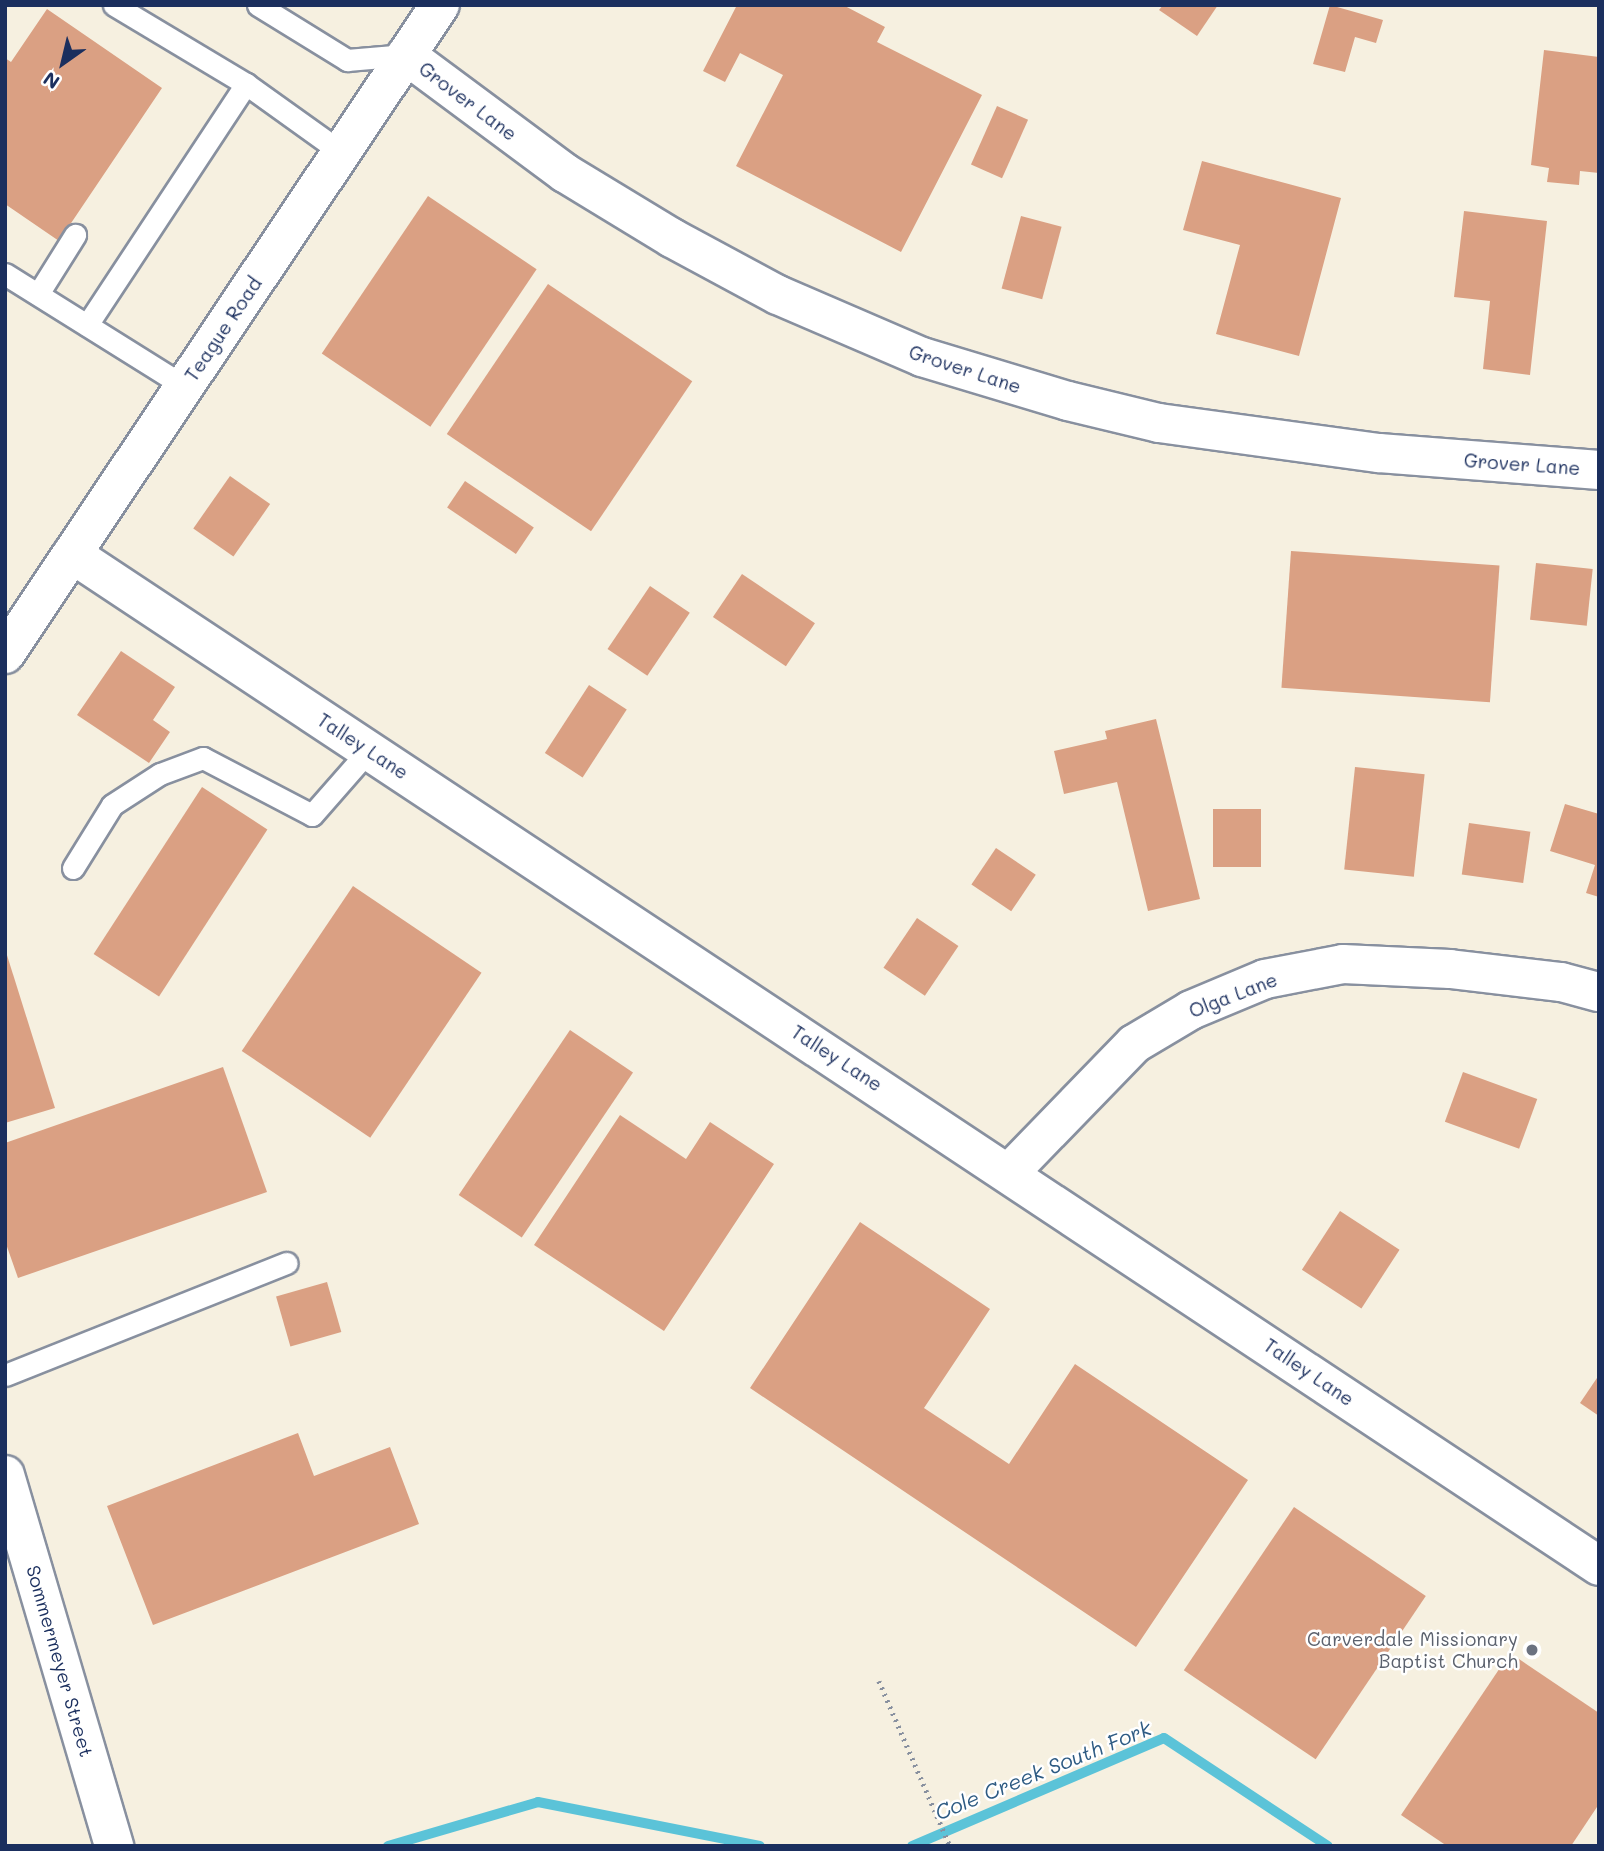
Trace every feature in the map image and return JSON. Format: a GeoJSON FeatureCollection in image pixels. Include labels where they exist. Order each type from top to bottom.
{"type":"FeatureCollection","features":[{"type":"Feature","properties":{"kind":"street","name":"Teague Road"},"geometry":{"type":"LineString","coordinates":[[5,654],[440,5]]}},
{"type":"Feature","properties":{"kind":"street","name":"Grover Lane"},"geometry":{"type":"LineString","coordinates":[[406,55],[565,173],[672,239],[778,295],[922,357],[1158,423],[1379,453],[1599,470]]}},
{"type":"Feature","properties":{"kind":"street","name":"Talley Lane"},"geometry":{"type":"LineString","coordinates":[[72,554],[1010,1172],[1599,1566]]}},
{"type":"Feature","properties":{"kind":"street","name":"Olga Lane"},"geometry":{"type":"LineString","coordinates":[[1010,1172],[1134,1044],[1191,1010],[1265,979],[1343,964],[1450,969],[1561,982],[1599,992]]}},
{"type":"Feature","properties":{"kind":"street","name":"Sommermeyer Street"},"geometry":{"type":"LineString","coordinates":[[5,1475],[114,1846]]}},
{"type":"Feature","properties":{"kind":"lane"},"geometry":{"type":"LineString","coordinates":[[114,5],[246,84],[341,152]]}},
{"type":"Feature","properties":{"kind":"lane"},"geometry":{"type":"LineString","coordinates":[[258,5],[347,60],[406,55]]}},
{"type":"Feature","properties":{"kind":"lane"},"geometry":{"type":"LineString","coordinates":[[87,325],[246,84]]}},
{"type":"Feature","properties":{"kind":"lane"},"geometry":{"type":"LineString","coordinates":[[38,294],[75,235]]}},
{"type":"Feature","properties":{"kind":"lane"},"geometry":{"type":"LineString","coordinates":[[5,274],[184,386]]}},
{"type":"Feature","properties":{"kind":"lane"},"geometry":{"type":"LineString","coordinates":[[73,868],[112,805],[160,774],[203,758],[312,815],[369,750]]}},
{"type":"Feature","properties":{"kind":"lane"},"geometry":{"type":"LineString","coordinates":[[5,1375],[287,1263]]}},
{"type":"Feature","properties":{"kind":"path"},"geometry":{"type":"LineString","coordinates":[[878,1681],[950,1846]]}},
{"type":"Feature","properties":{"kind":"building"},"geometry":{"type":"Polygon","coordinates":[[[737,5],[843,5],[885,27],[877,42],[982,95],[901,252],[736,166],[783,75],[740,53],[725,82],[703,71],[737,5]]]}},
{"type":"Feature","properties":{"kind":"building"},"geometry":{"type":"Polygon","coordinates":[[[1163,5],[1218,5],[1197,36],[1159,10],[1163,5]]]}},
{"type":"Feature","properties":{"kind":"building"},"geometry":{"type":"Polygon","coordinates":[[[1330,5],[1383,20],[1376,43],[1355,37],[1345,72],[1313,64],[1330,5]]]}},
{"type":"Feature","properties":{"kind":"building"},"geometry":{"type":"Polygon","coordinates":[[[47,9],[162,88],[59,241],[5,204],[5,58],[11,62],[47,9]]]}},
{"type":"Feature","properties":{"kind":"building"},"geometry":{"type":"Polygon","coordinates":[[[1544,50],[1599,57],[1599,173],[1580,171],[1579,185],[1547,182],[1549,168],[1531,165],[1544,50]]]}},
{"type":"Feature","properties":{"kind":"building"},"geometry":{"type":"Polygon","coordinates":[[[997,106],[1028,120],[1002,178],[971,164],[997,106]]]}},
{"type":"Feature","properties":{"kind":"building"},"geometry":{"type":"Polygon","coordinates":[[[1202,161],[1341,198],[1299,356],[1216,334],[1240,245],[1183,230],[1202,161]]]}},
{"type":"Feature","properties":{"kind":"building"},"geometry":{"type":"Polygon","coordinates":[[[428,196],[537,269],[430,427],[322,354],[428,196]]]}},
{"type":"Feature","properties":{"kind":"building"},"geometry":{"type":"Polygon","coordinates":[[[1464,211],[1547,221],[1530,375],[1483,369],[1490,301],[1454,297],[1464,211]]]}},
{"type":"Feature","properties":{"kind":"building"},"geometry":{"type":"Polygon","coordinates":[[[1021,216],[1062,227],[1042,299],[1002,288],[1021,216]]]}},
{"type":"Feature","properties":{"kind":"building"},"geometry":{"type":"Polygon","coordinates":[[[548,284],[692,381],[591,531],[447,434],[548,284]]]}},
{"type":"Feature","properties":{"kind":"building"},"geometry":{"type":"Polygon","coordinates":[[[230,476],[270,504],[233,557],[193,528],[230,476]]]}},
{"type":"Feature","properties":{"kind":"building"},"geometry":{"type":"Polygon","coordinates":[[[465,481],[534,527],[516,554],[447,508],[465,481]]]}},
{"type":"Feature","properties":{"kind":"building"},"geometry":{"type":"Polygon","coordinates":[[[1291,551],[1499,566],[1490,702],[1281,688],[1291,551]]]}},
{"type":"Feature","properties":{"kind":"building"},"geometry":{"type":"Polygon","coordinates":[[[1536,563],[1593,569],[1587,626],[1530,620],[1536,563]]]}},
{"type":"Feature","properties":{"kind":"building"},"geometry":{"type":"Polygon","coordinates":[[[742,574],[815,623],[786,666],[713,617],[742,574]]]}},
{"type":"Feature","properties":{"kind":"building"},"geometry":{"type":"Polygon","coordinates":[[[650,586],[690,613],[647,676],[608,649],[650,586]]]}},
{"type":"Feature","properties":{"kind":"building"},"geometry":{"type":"Polygon","coordinates":[[[121,651],[175,687],[153,720],[170,732],[149,763],[77,715],[121,651]]]}},
{"type":"Feature","properties":{"kind":"building"},"geometry":{"type":"Polygon","coordinates":[[[589,685],[627,710],[583,777],[545,753],[589,685]]]}},
{"type":"Feature","properties":{"kind":"building"},"geometry":{"type":"Polygon","coordinates":[[[1156,719],[1200,899],[1148,911],[1117,782],[1064,794],[1054,751],[1107,739],[1105,731],[1156,719]]]}},
{"type":"Feature","properties":{"kind":"building"},"geometry":{"type":"Polygon","coordinates":[[[1355,767],[1425,774],[1414,877],[1344,869],[1355,767]]]}},
{"type":"Feature","properties":{"kind":"building"},"geometry":{"type":"Polygon","coordinates":[[[202,787],[267,829],[159,996],[94,954],[202,787]]]}},
{"type":"Feature","properties":{"kind":"building"},"geometry":{"type":"Polygon","coordinates":[[[1565,804],[1599,814],[1599,897],[1586,893],[1595,865],[1550,851],[1565,804]]]}},
{"type":"Feature","properties":{"kind":"building"},"geometry":{"type":"Polygon","coordinates":[[[1213,809],[1261,809],[1261,867],[1213,867],[1213,809]]]}},
{"type":"Feature","properties":{"kind":"building"},"geometry":{"type":"Polygon","coordinates":[[[1469,823],[1530,832],[1523,883],[1462,874],[1469,823]]]}},
{"type":"Feature","properties":{"kind":"building"},"geometry":{"type":"Polygon","coordinates":[[[996,848],[1036,875],[1011,911],[971,884],[996,848]]]}},
{"type":"Feature","properties":{"kind":"building"},"geometry":{"type":"Polygon","coordinates":[[[353,886],[482,973],[370,1138],[242,1051],[353,886]]]}},
{"type":"Feature","properties":{"kind":"building"},"geometry":{"type":"Polygon","coordinates":[[[917,918],[958,946],[925,996],[883,968],[917,918]]]}},
{"type":"Feature","properties":{"kind":"building"},"geometry":{"type":"Polygon","coordinates":[[[5,953],[55,1108],[5,1123],[5,953]]]}},
{"type":"Feature","properties":{"kind":"building"},"geometry":{"type":"Polygon","coordinates":[[[570,1030],[633,1072],[522,1237],[459,1195],[570,1030]]]}},
{"type":"Feature","properties":{"kind":"building"},"geometry":{"type":"Polygon","coordinates":[[[223,1067],[267,1192],[18,1278],[5,1241],[5,1143],[223,1067]]]}},
{"type":"Feature","properties":{"kind":"building"},"geometry":{"type":"Polygon","coordinates":[[[1463,1072],[1537,1099],[1519,1149],[1445,1122],[1463,1072]]]}},
{"type":"Feature","properties":{"kind":"building"},"geometry":{"type":"Polygon","coordinates":[[[620,1115],[686,1159],[710,1122],[774,1164],[664,1331],[534,1245],[620,1115]]]}},
{"type":"Feature","properties":{"kind":"building"},"geometry":{"type":"Polygon","coordinates":[[[1340,1211],[1400,1250],[1361,1308],[1302,1270],[1340,1211]]]}},
{"type":"Feature","properties":{"kind":"building"},"geometry":{"type":"Polygon","coordinates":[[[860,1222],[990,1309],[924,1408],[1009,1464],[1075,1364],[1248,1480],[1136,1647],[750,1388],[860,1222]]]}},
{"type":"Feature","properties":{"kind":"building"},"geometry":{"type":"Polygon","coordinates":[[[327,1282],[341,1332],[290,1347],[276,1297],[327,1282]]]}},
{"type":"Feature","properties":{"kind":"building"},"geometry":{"type":"Polygon","coordinates":[[[1599,1375],[1599,1416],[1580,1403],[1599,1375]]]}},
{"type":"Feature","properties":{"kind":"building"},"geometry":{"type":"Polygon","coordinates":[[[298,1433],[314,1476],[390,1447],[419,1524],[153,1625],[107,1506],[298,1433]]]}},
{"type":"Feature","properties":{"kind":"building"},"geometry":{"type":"Polygon","coordinates":[[[1294,1507],[1426,1596],[1316,1759],[1184,1670],[1294,1507]]]}},
{"type":"Feature","properties":{"kind":"building"},"geometry":{"type":"Polygon","coordinates":[[[1510,1653],[1599,1713],[1599,1804],[1571,1846],[1447,1846],[1401,1815],[1510,1653]]]}},
{"type":"Feature","properties":{"kind":"waterway","name":"Cole Creek South Fork"},"geometry":{"type":"LineString","coordinates":[[912,1846],[1164,1738],[1328,1846]]}},
{"type":"Feature","properties":{"kind":"waterway","name":"Cole Creek South Fork"},"geometry":{"type":"LineString","coordinates":[[388,1846],[538,1802],[760,1846]]}},
{"type":"Feature","properties":{"kind":"place","name":"Carverdale Missionary Baptist Church"},"geometry":{"type":"Point","coordinates":[1532,1650]}}]}
